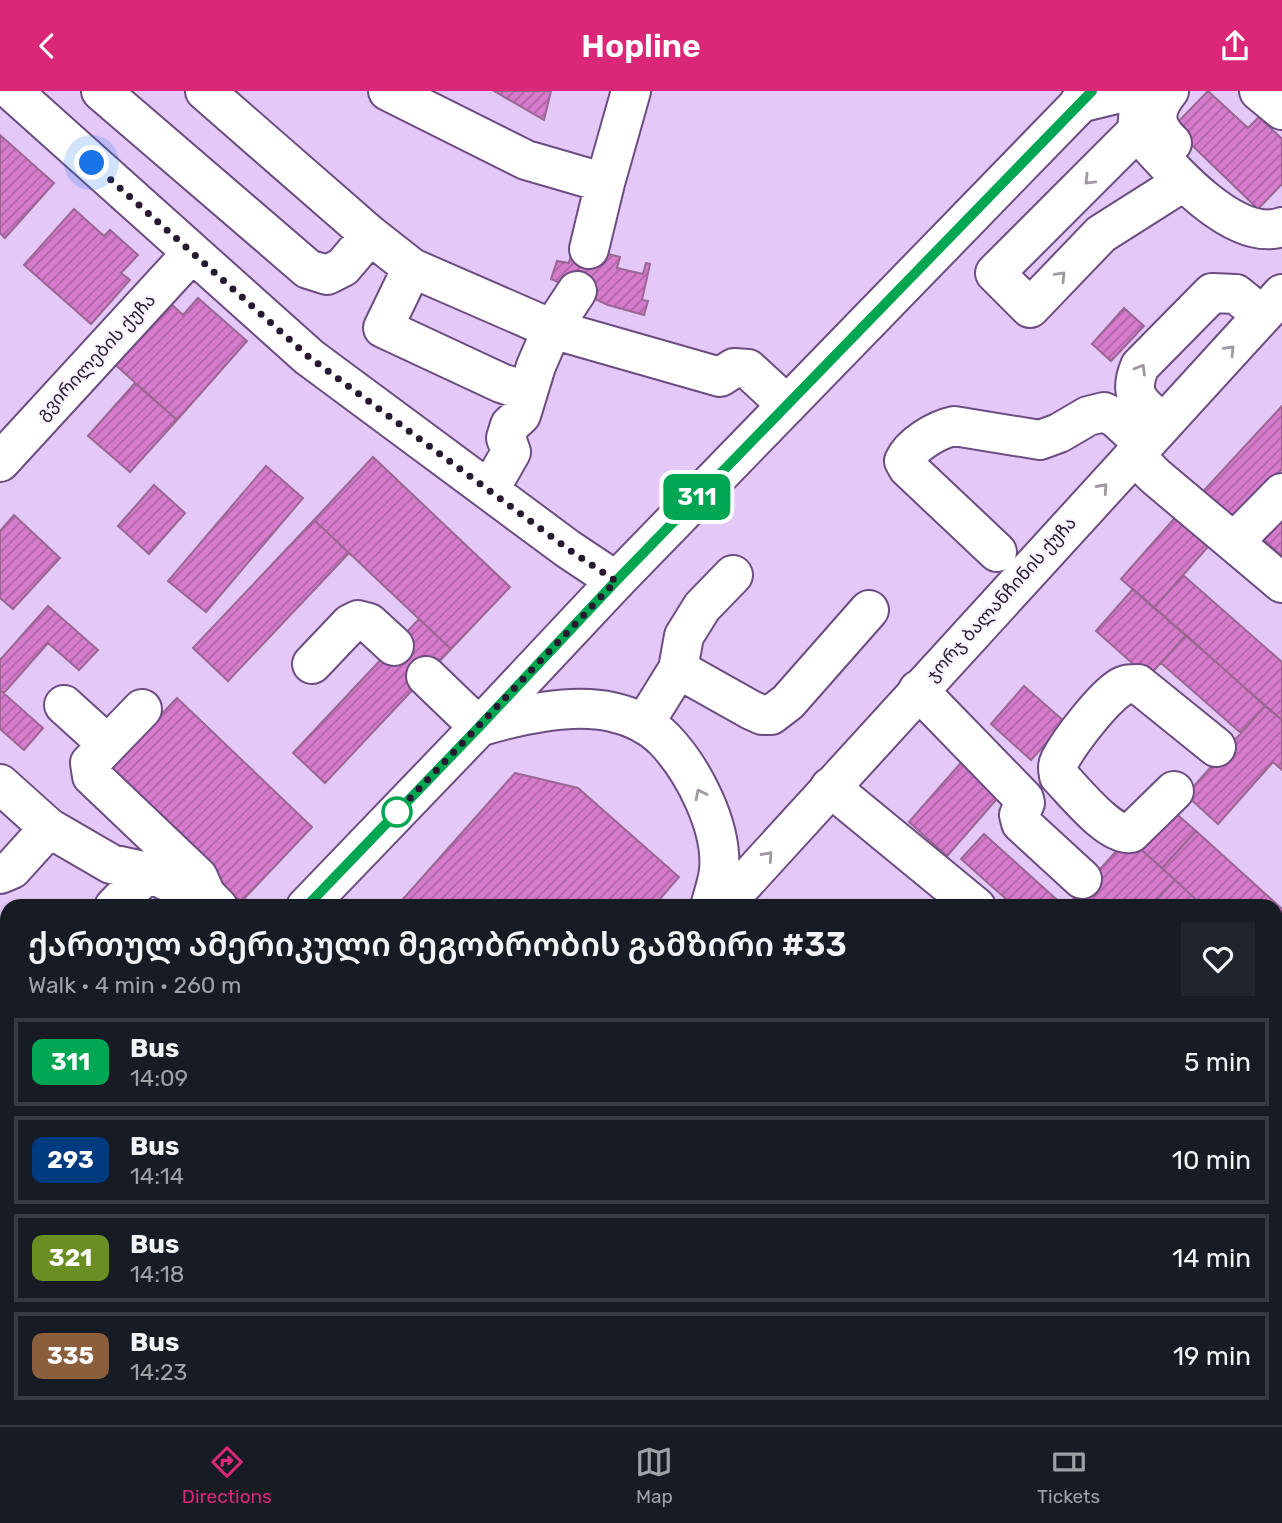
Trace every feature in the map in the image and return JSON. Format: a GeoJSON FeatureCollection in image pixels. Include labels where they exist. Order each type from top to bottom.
{"type":"FeatureCollection","features":[{"type":"Feature","properties":{"kind":"main road"},"geometry":{"type":"LineString","coordinates":[[12,91],[309,357],[568,549],[616,581]]}},
{"type":"Feature","properties":{"kind":"main road"},"geometry":{"type":"LineString","coordinates":[[101,91],[308,269],[327,275],[343,267],[370,235]]}},
{"type":"Feature","properties":{"kind":"main road"},"geometry":{"type":"LineString","coordinates":[[205,91],[370,235],[412,268],[552,329],[720,377],[734,368],[748,369],[787,405]]}},
{"type":"Feature","properties":{"kind":"main road"},"geometry":{"type":"LineString","coordinates":[[388,91],[526,160],[605,183]]}},
{"type":"Feature","properties":{"kind":"main road"},"geometry":{"type":"LineString","coordinates":[[589,249],[631,91]]}},
{"type":"Feature","properties":{"kind":"main road"},"geometry":{"type":"LineString","coordinates":[[314,899],[616,581],[1085,97],[1128,91]]}},
{"type":"Feature","properties":{"kind":"main road"},"geometry":{"type":"LineString","coordinates":[[1144,91],[1137,113],[1137,131],[1183,182],[1212,207],[1252,228],[1271,228]]}},
{"type":"Feature","properties":{"kind":"main road"},"geometry":{"type":"LineString","coordinates":[[1170,91],[1161,101],[1157,116],[1159,131],[1271,228]]}},
{"type":"Feature","properties":{"kind":"main road"},"geometry":{"type":"LineString","coordinates":[[1259,91],[1282,110]]}},
{"type":"Feature","properties":{"kind":"main road"},"geometry":{"type":"LineString","coordinates":[[1137,131],[995,273],[1030,309],[1101,234],[1183,182]]}},
{"type":"Feature","properties":{"kind":"main road","name":"გვირილების ქუჩა"},"geometry":{"type":"LineString","coordinates":[[0,462],[192,253]]}},
{"type":"Feature","properties":{"kind":"main road"},"geometry":{"type":"LineString","coordinates":[[412,268],[383,328],[501,383],[528,392]]}},
{"type":"Feature","properties":{"kind":"main road"},"geometry":{"type":"LineString","coordinates":[[490,489],[511,452],[506,438],[510,425],[521,415],[552,329],[577,291]]}},
{"type":"Feature","properties":{"kind":"main road"},"geometry":{"type":"LineString","coordinates":[[1272,305],[1236,294],[1212,293],[1140,366],[1134,391],[1155,476],[1282,583]]}},
{"type":"Feature","properties":{"kind":"main road","name":"ჯორჯ ბალანჩინის ქუჩა"},"geometry":{"type":"LineString","coordinates":[[729,899],[1272,305]]}},
{"type":"Feature","properties":{"kind":"main road"},"geometry":{"type":"LineString","coordinates":[[997,552],[908,468],[904,461],[908,452],[943,429],[954,426],[1040,440],[1059,433],[1088,416],[1104,412],[1147,441]]}},
{"type":"Feature","properties":{"kind":"main road"},"geometry":{"type":"LineString","coordinates":[[1234,542],[1282,493]]}},
{"type":"Feature","properties":{"kind":"main road"},"geometry":{"type":"LineString","coordinates":[[644,724],[678,669],[684,636],[702,607],[733,575]]}},
{"type":"Feature","properties":{"kind":"main road"},"geometry":{"type":"LineString","coordinates":[[678,669],[751,710],[762,715],[771,715],[788,702],[869,610]]}},
{"type":"Feature","properties":{"kind":"main road"},"geometry":{"type":"LineString","coordinates":[[312,664],[350,624],[358,620],[369,623],[394,646]]}},
{"type":"Feature","properties":{"kind":"main road"},"geometry":{"type":"LineString","coordinates":[[426,676],[479,727]]}},
{"type":"Feature","properties":{"kind":"main road"},"geometry":{"type":"LineString","coordinates":[[1174,790],[1131,833],[1122,834],[1111,828],[1059,776],[1057,768],[1060,759],[1091,715],[1121,687],[1130,684],[1138,684],[1216,747]]}},
{"type":"Feature","properties":{"kind":"main road"},"geometry":{"type":"LineString","coordinates":[[918,690],[1024,799],[1025,803],[1019,815],[1021,823],[1082,879]]}},
{"type":"Feature","properties":{"kind":"main road"},"geometry":{"type":"LineString","coordinates":[[64,705],[107,744]]}},
{"type":"Feature","properties":{"kind":"main road"},"geometry":{"type":"LineString","coordinates":[[142,709],[90,763],[92,775],[198,877],[211,899]]}},
{"type":"Feature","properties":{"kind":"main road"},"geometry":{"type":"LineString","coordinates":[[479,727],[530,714],[609,711],[644,724],[663,738],[686,768],[701,794],[711,821],[718,847],[719,871],[712,899]]}},
{"type":"Feature","properties":{"kind":"main road"},"geometry":{"type":"LineString","coordinates":[[0,784],[49,828],[111,864],[148,871],[207,899]]}},
{"type":"Feature","properties":{"kind":"main road"},"geometry":{"type":"LineString","coordinates":[[830,787],[965,899]]}},
{"type":"Feature","properties":{"kind":"main road"},"geometry":{"type":"LineString","coordinates":[[0,874],[12,869],[49,828]]}},
{"type":"Feature","properties":{"kind":"main road"},"geometry":{"type":"LineString","coordinates":[[122,899],[148,871]]}},
{"type":"Feature","properties":{"kind":"building"},"geometry":{"type":"Polygon","coordinates":[[[494,91],[551,91],[544,120],[494,91]]]}},
{"type":"Feature","properties":{"kind":"building"},"geometry":{"type":"Polygon","coordinates":[[[1208,91],[1248,128],[1259,117],[1282,139],[1282,184],[1258,209],[1173,127],[1208,91]]]}},
{"type":"Feature","properties":{"kind":"building"},"geometry":{"type":"Polygon","coordinates":[[[0,135],[54,183],[5,238],[0,233],[0,135]]]}},
{"type":"Feature","properties":{"kind":"building"},"geometry":{"type":"Polygon","coordinates":[[[74,209],[104,236],[110,230],[138,255],[121,273],[130,280],[91,324],[24,265],[74,209]]]}},
{"type":"Feature","properties":{"kind":"building"},"geometry":{"type":"Polygon","coordinates":[[[573,245],[620,257],[617,268],[643,274],[646,263],[650,264],[642,300],[648,301],[644,315],[608,305],[551,279],[557,261],[569,263],[573,245]]]}},
{"type":"Feature","properties":{"kind":"building"},"geometry":{"type":"Polygon","coordinates":[[[198,298],[247,341],[177,420],[111,361],[166,299],[183,315],[198,298]]]}},
{"type":"Feature","properties":{"kind":"building"},"geometry":{"type":"Polygon","coordinates":[[[1124,308],[1144,326],[1111,361],[1092,344],[1124,308]]]}},
{"type":"Feature","properties":{"kind":"building"},"geometry":{"type":"Polygon","coordinates":[[[135,383],[177,420],[130,472],[88,436],[135,383]]]}},
{"type":"Feature","properties":{"kind":"building"},"geometry":{"type":"Polygon","coordinates":[[[1282,406],[1282,469],[1238,517],[1223,521],[1197,498],[1282,406]]]}},
{"type":"Feature","properties":{"kind":"building"},"geometry":{"type":"Polygon","coordinates":[[[373,457],[510,587],[451,649],[314,520],[373,457]]]}},
{"type":"Feature","properties":{"kind":"building"},"geometry":{"type":"Polygon","coordinates":[[[266,466],[303,498],[206,612],[168,581],[266,466]]]}},
{"type":"Feature","properties":{"kind":"building"},"geometry":{"type":"Polygon","coordinates":[[[154,485],[185,513],[149,554],[118,526],[154,485]]]}},
{"type":"Feature","properties":{"kind":"building"},"geometry":{"type":"Polygon","coordinates":[[[1181,511],[1214,540],[1154,608],[1121,579],[1181,511]]]}},
{"type":"Feature","properties":{"kind":"building"},"geometry":{"type":"Polygon","coordinates":[[[1282,514],[1282,556],[1257,534],[1282,514]]]}},
{"type":"Feature","properties":{"kind":"building"},"geometry":{"type":"Polygon","coordinates":[[[14,515],[60,558],[13,609],[0,598],[0,531],[14,515]]]}},
{"type":"Feature","properties":{"kind":"building"},"geometry":{"type":"Polygon","coordinates":[[[314,520],[349,553],[228,681],[193,648],[314,520]]]}},
{"type":"Feature","properties":{"kind":"building"},"geometry":{"type":"Polygon","coordinates":[[[1183,575],[1282,662],[1282,720],[1154,608],[1183,575]]]}},
{"type":"Feature","properties":{"kind":"building"},"geometry":{"type":"Polygon","coordinates":[[[1133,589],[1186,635],[1148,677],[1096,631],[1133,589]]]}},
{"type":"Feature","properties":{"kind":"building"},"geometry":{"type":"Polygon","coordinates":[[[48,606],[98,650],[79,670],[48,643],[4,693],[0,690],[0,660],[48,606]]]}},
{"type":"Feature","properties":{"kind":"building"},"geometry":{"type":"Polygon","coordinates":[[[419,619],[451,649],[325,783],[293,753],[419,619]]]}},
{"type":"Feature","properties":{"kind":"building"},"geometry":{"type":"Polygon","coordinates":[[[1186,635],[1265,706],[1241,733],[1161,663],[1186,635]]]}},
{"type":"Feature","properties":{"kind":"building"},"geometry":{"type":"Polygon","coordinates":[[[1024,686],[1065,722],[1031,760],[991,724],[1024,686]]]}},
{"type":"Feature","properties":{"kind":"building"},"geometry":{"type":"Polygon","coordinates":[[[0,690],[43,728],[24,750],[0,729],[0,690]]]}},
{"type":"Feature","properties":{"kind":"building"},"geometry":{"type":"Polygon","coordinates":[[[177,698],[312,827],[244,899],[238,899],[105,773],[177,698]]]}},
{"type":"Feature","properties":{"kind":"building"},"geometry":{"type":"Polygon","coordinates":[[[1265,706],[1282,720],[1282,770],[1273,762],[1218,824],[1186,795],[1265,706]]]}},
{"type":"Feature","properties":{"kind":"building"},"geometry":{"type":"Polygon","coordinates":[[[965,758],[1003,792],[947,856],[909,822],[965,758]]]}},
{"type":"Feature","properties":{"kind":"building"},"geometry":{"type":"Polygon","coordinates":[[[515,773],[578,788],[679,877],[660,899],[403,899],[515,773]]]}},
{"type":"Feature","properties":{"kind":"building"},"geometry":{"type":"Polygon","coordinates":[[[1171,809],[1196,831],[1162,868],[1137,846],[1171,809]]]}},
{"type":"Feature","properties":{"kind":"building"},"geometry":{"type":"Polygon","coordinates":[[[1196,831],[1271,899],[1195,899],[1162,868],[1196,831]]]}},
{"type":"Feature","properties":{"kind":"building"},"geometry":{"type":"Polygon","coordinates":[[[984,834],[1056,899],[1006,899],[961,859],[984,834]]]}},
{"type":"Feature","properties":{"kind":"building"},"geometry":{"type":"Polygon","coordinates":[[[1128,838],[1175,880],[1157,899],[1073,899],[1128,838]]]}},
{"type":"Feature","properties":{"kind":"building"},"geometry":{"type":"Polygon","coordinates":[[[1175,880],[1195,899],[1157,899],[1175,880]]]}},
{"type":"Feature","properties":{"kind":"bus line","name":"311"},"geometry":{"type":"LineString","coordinates":[[314,899],[616,581],[1092,91]]}},
{"type":"Feature","properties":{"kind":"route"},"geometry":{"type":"LineString","coordinates":[[92,163],[309,357],[568,549],[616,581],[397,812]]}}]}
